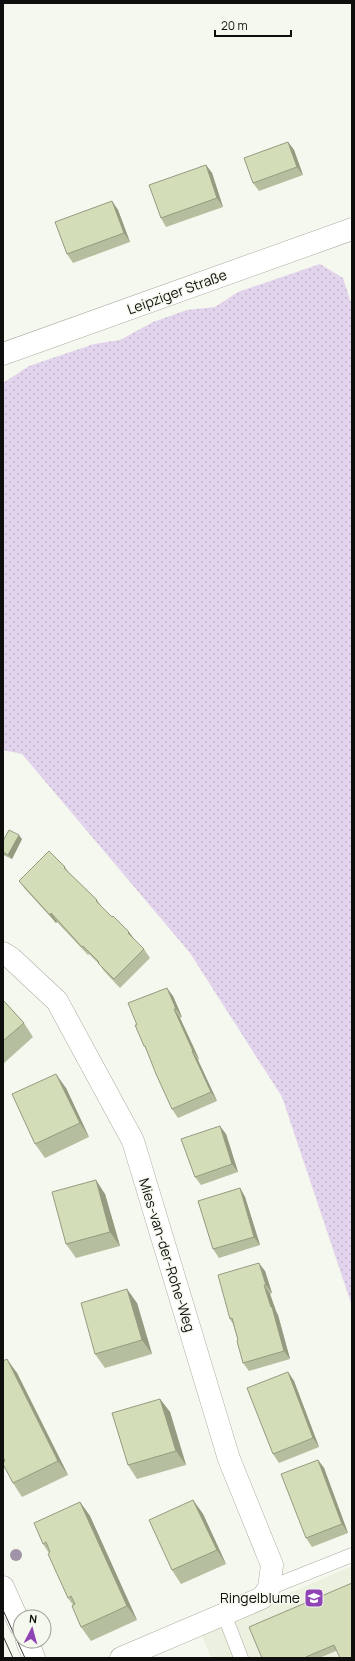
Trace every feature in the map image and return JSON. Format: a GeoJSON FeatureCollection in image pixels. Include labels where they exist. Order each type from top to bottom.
{"type":"FeatureCollection","features":[{"type":"Feature","properties":{"kind":"street","name":"Leipziger Straße"},"geometry":{"type":"LineString","coordinates":[[3,354],[352,230]]}},
{"type":"Feature","properties":{"kind":"street","name":"Mies-van-der-Rohe-Weg"},"geometry":{"type":"LineString","coordinates":[[3,953],[11,958],[57,1001],[133,1141],[229,1459],[272,1566],[269,1588]]}},
{"type":"Feature","properties":{"kind":"street"},"geometry":{"type":"LineString","coordinates":[[3,1587],[13,1609]]}},
{"type":"Feature","properties":{"kind":"street"},"geometry":{"type":"LineString","coordinates":[[121,1658],[262,1598],[269,1588]]}},
{"type":"Feature","properties":{"kind":"lane"},"geometry":{"type":"LineString","coordinates":[[269,1588],[352,1555]]}},
{"type":"Feature","properties":{"kind":"lane"},"geometry":{"type":"LineString","coordinates":[[224,1614],[241,1658]]}},
{"type":"Feature","properties":{"kind":"shaded area"},"geometry":{"type":"Polygon","coordinates":[[[320,264],[343,278],[352,306],[352,1306],[282,1097],[190,953],[22,754],[3,750],[3,383],[29,366],[94,344],[120,340],[153,322],[187,310],[215,307],[238,292],[320,264]]]}},
{"type":"Feature","properties":{"kind":"shaded area","name":"Ringelblume"},"geometry":{"type":"Polygon","coordinates":[[[352,1566],[352,1658],[211,1658],[200,1631],[352,1566]]]}},
{"type":"Feature","properties":{"kind":"building"},"geometry":{"type":"Polygon","coordinates":[[[288,142],[297,167],[253,183],[244,158],[288,142]]]}},
{"type":"Feature","properties":{"kind":"building"},"geometry":{"type":"Polygon","coordinates":[[[206,165],[217,198],[161,218],[149,185],[206,165]]]}},
{"type":"Feature","properties":{"kind":"building"},"geometry":{"type":"Polygon","coordinates":[[[112,201],[124,233],[67,254],[55,222],[112,201]]]}},
{"type":"Feature","properties":{"kind":"building"},"geometry":{"type":"Polygon","coordinates":[[[9,830],[19,835],[8,855],[3,852],[3,841],[9,830]]]}},
{"type":"Feature","properties":{"kind":"building"},"geometry":{"type":"Polygon","coordinates":[[[49,851],[144,949],[114,979],[51,913],[50,915],[19,881],[49,851]]]}},
{"type":"Feature","properties":{"kind":"building"},"geometry":{"type":"Polygon","coordinates":[[[167,988],[176,1009],[174,1009],[211,1092],[172,1109],[135,1025],[137,1025],[128,1003],[167,988]]]}},
{"type":"Feature","properties":{"kind":"building"},"geometry":{"type":"Polygon","coordinates":[[[3,1000],[24,1023],[3,1041],[3,1000]]]}},
{"type":"Feature","properties":{"kind":"building"},"geometry":{"type":"Polygon","coordinates":[[[56,1074],[80,1123],[35,1144],[12,1094],[56,1074]]]}},
{"type":"Feature","properties":{"kind":"building"},"geometry":{"type":"Polygon","coordinates":[[[220,1126],[232,1164],[195,1177],[181,1139],[220,1126]]]}},
{"type":"Feature","properties":{"kind":"building"},"geometry":{"type":"Polygon","coordinates":[[[96,1180],[110,1232],[66,1244],[52,1192],[96,1180]]]}},
{"type":"Feature","properties":{"kind":"building"},"geometry":{"type":"Polygon","coordinates":[[[240,1188],[254,1237],[213,1249],[198,1201],[240,1188]]]}},
{"type":"Feature","properties":{"kind":"building"},"geometry":{"type":"Polygon","coordinates":[[[259,1263],[266,1285],[264,1285],[272,1307],[284,1351],[243,1363],[232,1318],[230,1319],[218,1275],[259,1263]]]}},
{"type":"Feature","properties":{"kind":"building"},"geometry":{"type":"Polygon","coordinates":[[[127,1289],[142,1340],[95,1354],[81,1303],[127,1289]]]}},
{"type":"Feature","properties":{"kind":"building"},"geometry":{"type":"Polygon","coordinates":[[[7,1359],[58,1461],[13,1483],[3,1464],[5,1461],[3,1457],[3,1361],[7,1359]]]}},
{"type":"Feature","properties":{"kind":"building"},"geometry":{"type":"Polygon","coordinates":[[[288,1372],[313,1438],[273,1454],[247,1388],[288,1372]]]}},
{"type":"Feature","properties":{"kind":"building"},"geometry":{"type":"Polygon","coordinates":[[[160,1399],[176,1451],[128,1465],[112,1413],[160,1399]]]}},
{"type":"Feature","properties":{"kind":"building"},"geometry":{"type":"Polygon","coordinates":[[[318,1460],[342,1524],[306,1538],[281,1474],[318,1460]]]}},
{"type":"Feature","properties":{"kind":"building"},"geometry":{"type":"Polygon","coordinates":[[[193,1500],[217,1550],[172,1570],[149,1520],[193,1500]]]}},
{"type":"Feature","properties":{"kind":"building"},"geometry":{"type":"Polygon","coordinates":[[[80,1502],[127,1606],[81,1627],[72,1606],[75,1604],[71,1596],[68,1598],[48,1554],[50,1552],[46,1542],[43,1544],[34,1523],[80,1502]]]}},
{"type":"Feature","properties":{"kind":"building"},"geometry":{"type":"Polygon","coordinates":[[[352,1583],[352,1658],[340,1658],[334,1645],[306,1658],[262,1658],[249,1627],[352,1583]]]}},
{"type":"Feature","properties":{"kind":"tram line"},"geometry":{"type":"LineString","coordinates":[[3,1610],[25,1658]]}},
{"type":"Feature","properties":{"kind":"tram line"},"geometry":{"type":"LineString","coordinates":[[3,1636],[13,1658]]}},
{"type":"Feature","properties":{"kind":"place","name":"Ringelblume"},"geometry":{"type":"Point","coordinates":[314,1598]}}]}
